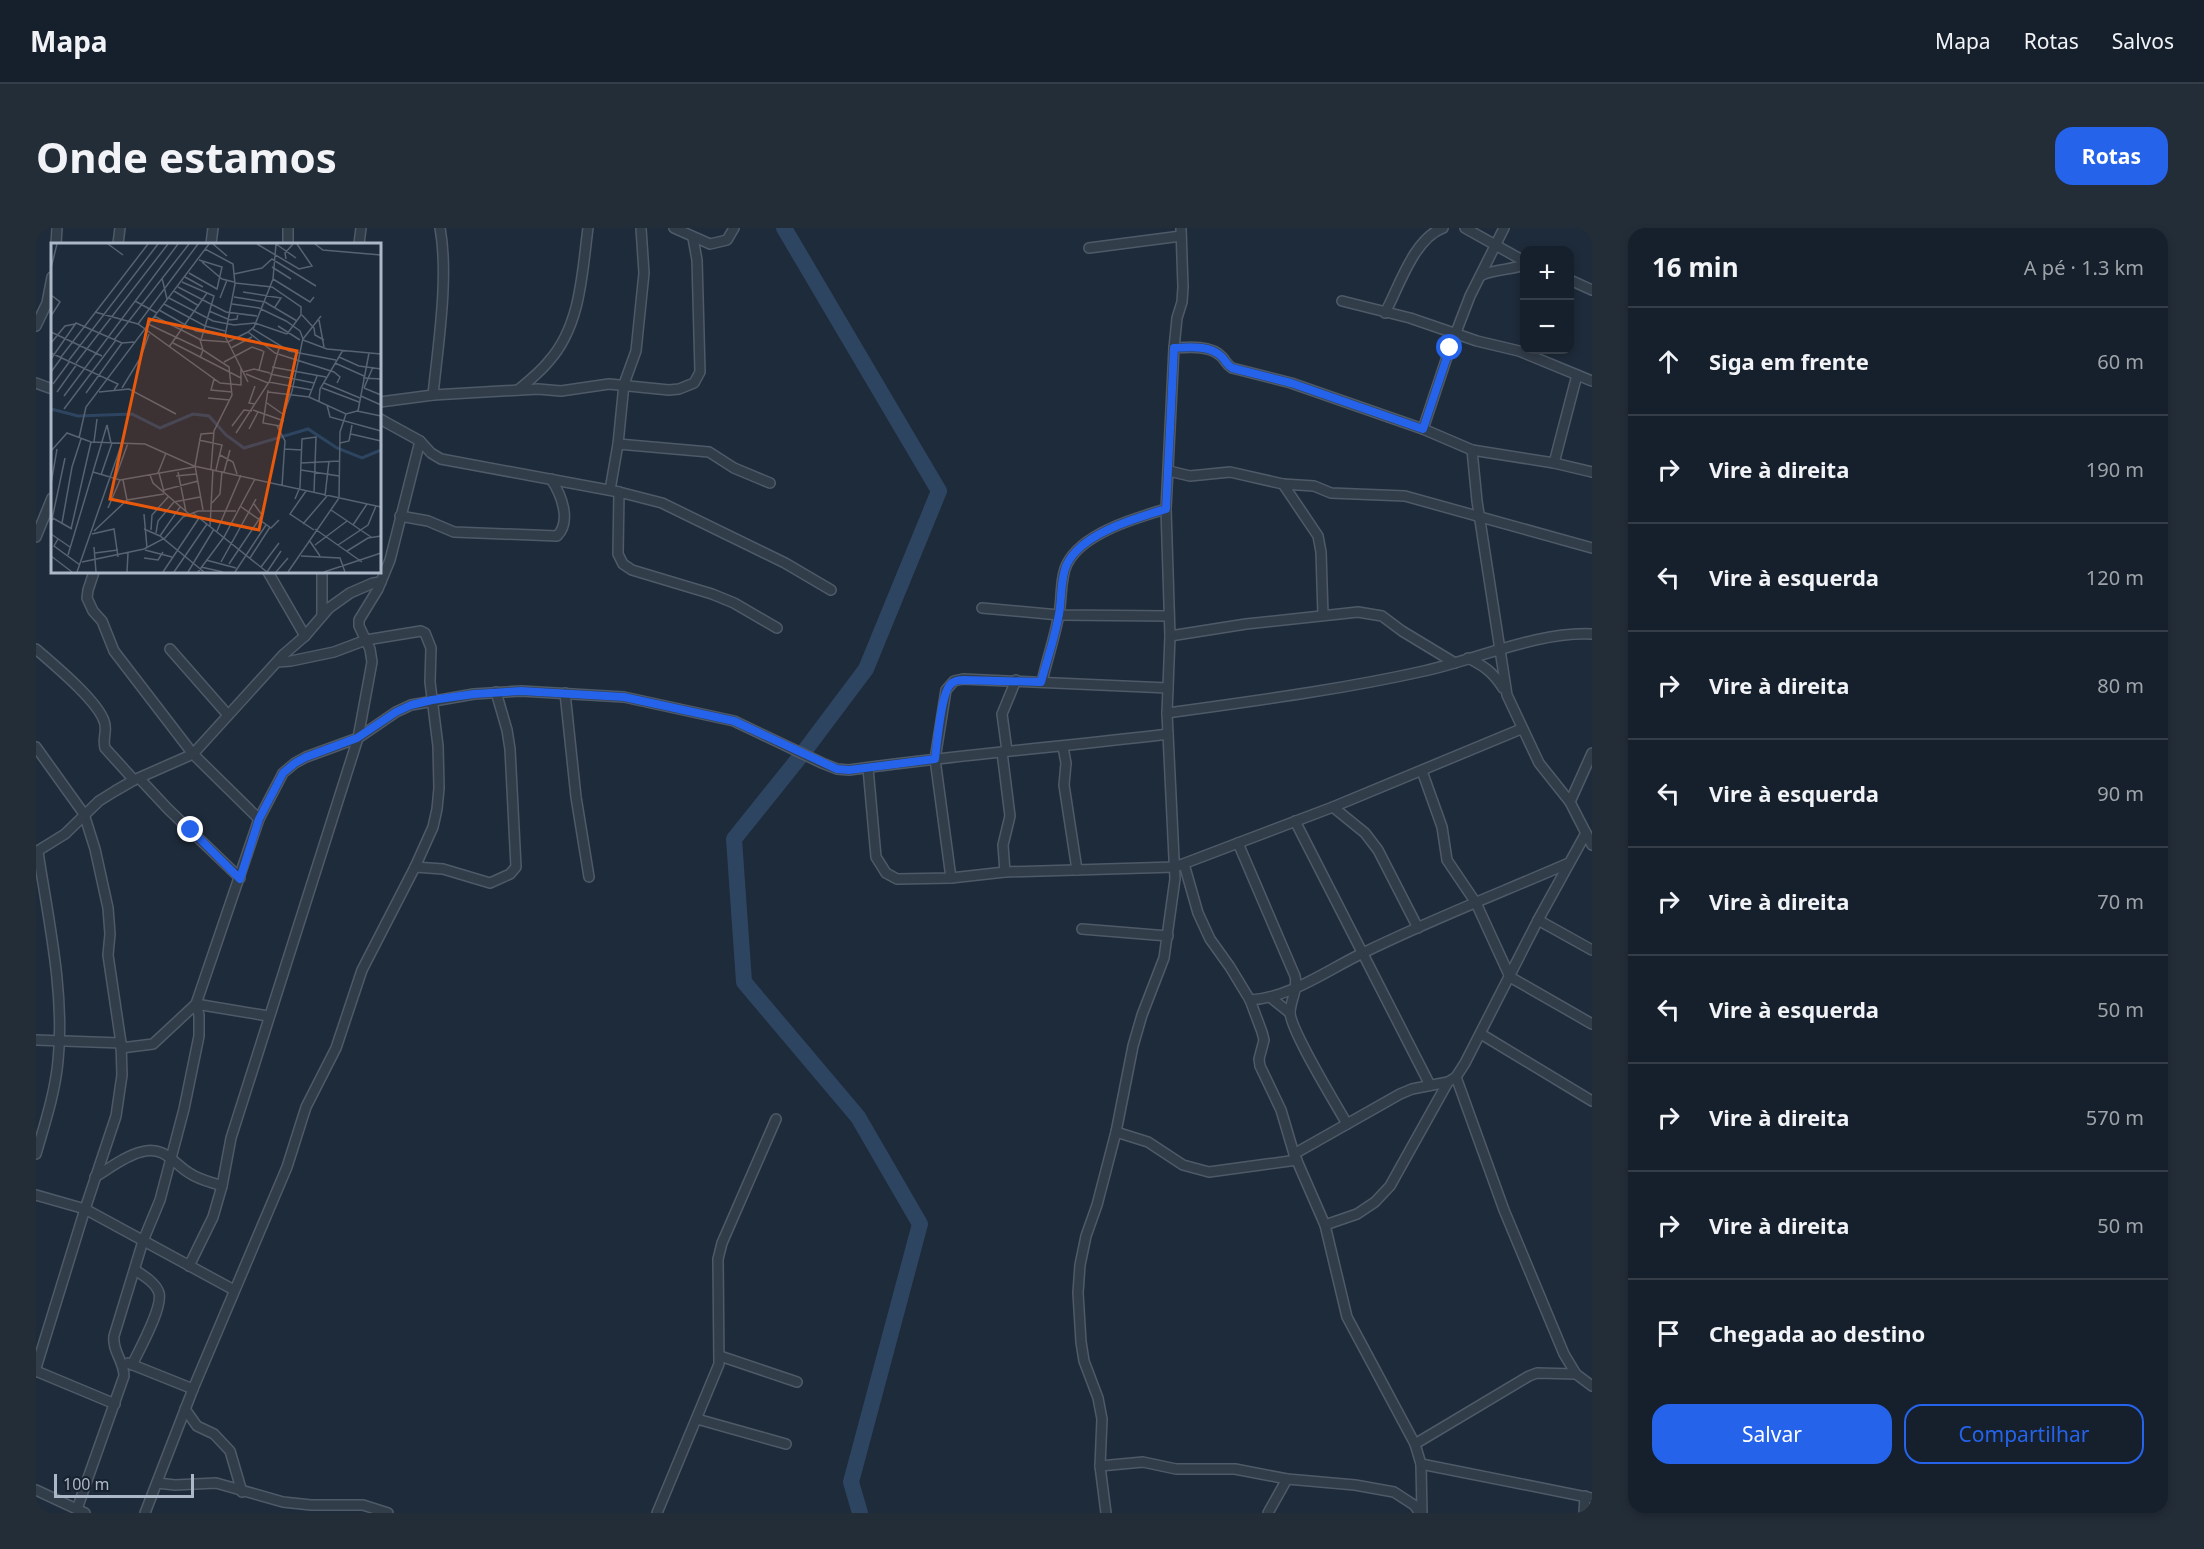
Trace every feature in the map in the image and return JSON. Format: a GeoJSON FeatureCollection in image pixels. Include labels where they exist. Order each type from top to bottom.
{"type":"FeatureCollection","features":[{"type":"Feature","properties":{"kind":"street"},"geometry":{"type":"LineString","coordinates":[[56,243],[57,228]]}},
{"type":"Feature","properties":{"kind":"street"},"geometry":{"type":"LineString","coordinates":[[118,243],[120,228]]}},
{"type":"Feature","properties":{"kind":"street"},"geometry":{"type":"LineString","coordinates":[[211,243],[213,228]]}},
{"type":"Feature","properties":{"kind":"street"},"geometry":{"type":"LineString","coordinates":[[359,243],[361,228]]}},
{"type":"Feature","properties":{"kind":"street"},"geometry":{"type":"LineString","coordinates":[[433,395],[443,268],[440,228]]}},
{"type":"Feature","properties":{"kind":"street"},"geometry":{"type":"LineString","coordinates":[[518,390],[550,360],[568,331],[578,303],[588,228]]}},
{"type":"Feature","properties":{"kind":"street"},"geometry":{"type":"LineString","coordinates":[[641,228],[644,273],[639,332],[636,351],[624,384],[618,444],[615,491],[618,554],[623,564],[632,570],[712,594],[734,603],[777,628]]}},
{"type":"Feature","properties":{"kind":"street"},"geometry":{"type":"LineString","coordinates":[[674,228],[710,244],[727,240],[734,228]]}},
{"type":"Feature","properties":{"kind":"street"},"geometry":{"type":"LineString","coordinates":[[1385,313],[1421,243],[1436,230],[1443,228]]}},
{"type":"Feature","properties":{"kind":"street"},"geometry":{"type":"LineString","coordinates":[[1465,228],[1497,244],[1520,260]]}},
{"type":"Feature","properties":{"kind":"street"},"geometry":{"type":"LineString","coordinates":[[1423,429],[1470,296],[1504,228]]}},
{"type":"Feature","properties":{"kind":"street"},"geometry":{"type":"LineString","coordinates":[[1089,248],[1181,232],[1182,295],[1174,348],[1166,509],[1170,636],[1167,712],[1180,866],[1164,958],[1142,1015],[1133,1046],[1116,1132],[1086,1236],[1080,1265],[1078,1293],[1084,1360],[1098,1398],[1102,1419],[1100,1466],[1106,1513]]}},
{"type":"Feature","properties":{"kind":"street"},"geometry":{"type":"LineString","coordinates":[[381,402],[433,395],[538,389],[561,391],[598,385],[624,384],[669,390],[687,386],[697,379],[700,372],[697,260],[693,238]]}},
{"type":"Feature","properties":{"kind":"street"},"geometry":{"type":"LineString","coordinates":[[697,260],[710,244]]}},
{"type":"Feature","properties":{"kind":"street"},"geometry":{"type":"LineString","coordinates":[[1482,275],[1492,270],[1513,268],[1520,265]]}},
{"type":"Feature","properties":{"kind":"street"},"geometry":{"type":"LineString","coordinates":[[36,326],[47,303],[51,282]]}},
{"type":"Feature","properties":{"kind":"street"},"geometry":{"type":"LineString","coordinates":[[1574,282],[1592,290]]}},
{"type":"Feature","properties":{"kind":"street"},"geometry":{"type":"LineString","coordinates":[[1342,301],[1410,318],[1455,334],[1519,351],[1592,381]]}},
{"type":"Feature","properties":{"kind":"street"},"geometry":{"type":"LineString","coordinates":[[1174,348],[1190,347],[1213,351],[1222,356],[1227,365],[1232,368],[1291,383],[1423,429],[1472,450],[1554,463],[1592,472]]}},
{"type":"Feature","properties":{"kind":"street"},"geometry":{"type":"LineString","coordinates":[[1554,463],[1577,375]]}},
{"type":"Feature","properties":{"kind":"street"},"geometry":{"type":"LineString","coordinates":[[36,383],[51,389]]}},
{"type":"Feature","properties":{"kind":"street"},"geometry":{"type":"LineString","coordinates":[[381,420],[420,441],[430,453],[441,459],[615,491],[662,503],[785,563],[831,590]]}},
{"type":"Feature","properties":{"kind":"street"},"geometry":{"type":"LineString","coordinates":[[189,1266],[213,1217],[222,1186],[231,1138],[357,738],[372,662],[370,649],[359,626],[359,620],[381,582],[390,560],[420,441]]}},
{"type":"Feature","properties":{"kind":"street"},"geometry":{"type":"LineString","coordinates":[[618,444],[709,452],[734,468],[770,483]]}},
{"type":"Feature","properties":{"kind":"street"},"geometry":{"type":"LineString","coordinates":[[1472,450],[1503,680],[1507,695],[1521,729],[1546,774],[1569,802],[1592,845]]}},
{"type":"Feature","properties":{"kind":"street"},"geometry":{"type":"LineString","coordinates":[[1169,471],[1190,476],[1230,472],[1283,484],[1314,486],[1331,493],[1405,496],[1592,548]]}},
{"type":"Feature","properties":{"kind":"street"},"geometry":{"type":"LineString","coordinates":[[400,516],[428,521],[454,532],[557,536],[562,531],[564,512],[559,491],[551,479]]}},
{"type":"Feature","properties":{"kind":"street"},"geometry":{"type":"LineString","coordinates":[[1283,484],[1318,536],[1323,615]]}},
{"type":"Feature","properties":{"kind":"street"},"geometry":{"type":"LineString","coordinates":[[36,537],[51,500]]}},
{"type":"Feature","properties":{"kind":"street"},"geometry":{"type":"LineString","coordinates":[[1041,682],[1059,615],[1066,566],[1076,552],[1097,536],[1121,523],[1166,509]]}},
{"type":"Feature","properties":{"kind":"street"},"geometry":{"type":"LineString","coordinates":[[94,573],[87,598],[93,611],[102,621],[110,645],[193,754],[259,819]]}},
{"type":"Feature","properties":{"kind":"street"},"geometry":{"type":"LineString","coordinates":[[269,573],[305,636]]}},
{"type":"Feature","properties":{"kind":"street"},"geometry":{"type":"LineString","coordinates":[[322,573],[322,616]]}},
{"type":"Feature","properties":{"kind":"street"},"geometry":{"type":"LineString","coordinates":[[36,1154],[53,1095],[59,1043],[57,987],[37,852],[64,834],[99,801],[136,779],[193,754],[329,608],[350,593],[374,582],[381,582]]}},
{"type":"Feature","properties":{"kind":"street"},"geometry":{"type":"LineString","coordinates":[[982,608],[1059,615],[1169,616]]}},
{"type":"Feature","properties":{"kind":"street"},"geometry":{"type":"LineString","coordinates":[[1170,636],[1246,624],[1358,612],[1382,616],[1455,663]]}},
{"type":"Feature","properties":{"kind":"street"},"geometry":{"type":"LineString","coordinates":[[145,1513],[193,1389],[287,1167],[306,1107],[336,1048],[362,970],[415,867],[438,808],[438,746],[432,700],[431,648],[425,633],[421,631],[366,640],[334,652],[277,662]]}},
{"type":"Feature","properties":{"kind":"street"},"geometry":{"type":"LineString","coordinates":[[1167,712],[1307,693],[1425,671],[1468,658],[1559,637],[1592,634]]}},
{"type":"Feature","properties":{"kind":"street"},"geometry":{"type":"LineString","coordinates":[[36,649],[68,677],[101,713],[105,723],[106,752],[240,879]]}},
{"type":"Feature","properties":{"kind":"street"},"geometry":{"type":"LineString","coordinates":[[170,649],[228,715]]}},
{"type":"Feature","properties":{"kind":"street"},"geometry":{"type":"LineString","coordinates":[[1468,658],[1486,667],[1496,676],[1507,695]]}},
{"type":"Feature","properties":{"kind":"street"},"geometry":{"type":"LineString","coordinates":[[951,878],[935,759],[946,690],[949,685],[954,681],[963,680],[1016,680],[1168,688]]}},
{"type":"Feature","properties":{"kind":"street"},"geometry":{"type":"LineString","coordinates":[[1005,872],[1003,845],[1010,816],[1002,714],[1016,680]]}},
{"type":"Feature","properties":{"kind":"street"},"geometry":{"type":"LineString","coordinates":[[36,1040],[121,1046],[153,1044],[196,1004],[259,819],[283,773],[306,757],[357,738],[396,712],[411,705],[432,700],[521,691],[624,697],[734,721],[837,769],[849,770],[1168,734]]}},
{"type":"Feature","properties":{"kind":"street"},"geometry":{"type":"LineString","coordinates":[[415,867],[443,869],[490,883],[510,874],[516,867],[510,749],[507,730],[495,692]]}},
{"type":"Feature","properties":{"kind":"street"},"geometry":{"type":"LineString","coordinates":[[565,693],[576,797],[589,877]]}},
{"type":"Feature","properties":{"kind":"street"},"geometry":{"type":"LineString","coordinates":[[868,768],[876,857],[890,877],[897,879],[951,878],[1005,872],[1180,866],[1333,807],[1521,729]]}},
{"type":"Feature","properties":{"kind":"street"},"geometry":{"type":"LineString","coordinates":[[36,747],[84,814],[95,849],[108,908],[110,934],[108,955],[121,1046],[122,1075],[116,1116],[36,1370],[115,1404]]}},
{"type":"Feature","properties":{"kind":"street"},"geometry":{"type":"LineString","coordinates":[[1063,747],[1066,763],[1064,785],[1077,870]]}},
{"type":"Feature","properties":{"kind":"street"},"geometry":{"type":"LineString","coordinates":[[1569,802],[1592,753]]}},
{"type":"Feature","properties":{"kind":"street"},"geometry":{"type":"LineString","coordinates":[[1422,771],[1442,827],[1447,860],[1476,903],[1510,977],[1592,1024]]}},
{"type":"Feature","properties":{"kind":"street"},"geometry":{"type":"LineString","coordinates":[[1333,807],[1365,833],[1378,850],[1418,928]]}},
{"type":"Feature","properties":{"kind":"street"},"geometry":{"type":"LineString","coordinates":[[1295,821],[1430,1085]]}},
{"type":"Feature","properties":{"kind":"street"},"geometry":{"type":"LineString","coordinates":[[1325,1225],[1357,1214],[1375,1202],[1390,1186],[1481,1034],[1538,920],[1586,833]]}},
{"type":"Feature","properties":{"kind":"street"},"geometry":{"type":"LineString","coordinates":[[1238,843],[1292,965],[1297,987],[1290,1013]]}},
{"type":"Feature","properties":{"kind":"street"},"geometry":{"type":"LineString","coordinates":[[1250,1000],[1270,997],[1297,987],[1362,953],[1569,863]]}},
{"type":"Feature","properties":{"kind":"street"},"geometry":{"type":"LineString","coordinates":[[1180,866],[1210,939],[1250,1000],[1264,1040],[1259,1059],[1260,1066],[1281,1110],[1295,1157],[1325,1225],[1347,1317],[1415,1444],[1421,1464],[1421,1513]]}},
{"type":"Feature","properties":{"kind":"street"},"geometry":{"type":"LineString","coordinates":[[1538,920],[1592,950]]}},
{"type":"Feature","properties":{"kind":"street"},"geometry":{"type":"LineString","coordinates":[[1082,929],[1168,936]]}},
{"type":"Feature","properties":{"kind":"street"},"geometry":{"type":"LineString","coordinates":[[1270,997],[1290,1013],[1301,1043],[1347,1124]]}},
{"type":"Feature","properties":{"kind":"street"},"geometry":{"type":"LineString","coordinates":[[196,1004],[268,1016]]}},
{"type":"Feature","properties":{"kind":"street"},"geometry":{"type":"LineString","coordinates":[[36,1490],[81,1511],[124,1376],[124,1368],[113,1344],[114,1336],[143,1241],[160,1200],[172,1157],[199,1036],[199,1015],[196,1004]]}},
{"type":"Feature","properties":{"kind":"street"},"geometry":{"type":"LineString","coordinates":[[1481,1034],[1592,1101]]}},
{"type":"Feature","properties":{"kind":"street"},"geometry":{"type":"LineString","coordinates":[[1116,1132],[1148,1142],[1183,1165],[1209,1172],[1295,1157],[1400,1094],[1452,1079]]}},
{"type":"Feature","properties":{"kind":"street"},"geometry":{"type":"LineString","coordinates":[[1452,1079],[1563,1354],[1576,1374],[1592,1386]]}},
{"type":"Feature","properties":{"kind":"street"},"geometry":{"type":"LineString","coordinates":[[657,1513],[697,1419],[720,1356],[717,1270],[722,1243],[776,1119]]}},
{"type":"Feature","properties":{"kind":"street"},"geometry":{"type":"LineString","coordinates":[[95,1177],[140,1152],[154,1151],[172,1157],[192,1175],[222,1186]]}},
{"type":"Feature","properties":{"kind":"street"},"geometry":{"type":"LineString","coordinates":[[36,1195],[85,1209],[234,1290]]}},
{"type":"Feature","properties":{"kind":"street"},"geometry":{"type":"LineString","coordinates":[[132,1365],[160,1300],[156,1287],[135,1270]]}},
{"type":"Feature","properties":{"kind":"street"},"geometry":{"type":"LineString","coordinates":[[720,1356],[797,1382]]}},
{"type":"Feature","properties":{"kind":"street"},"geometry":{"type":"LineString","coordinates":[[120,1359],[193,1389]]}},
{"type":"Feature","properties":{"kind":"street"},"geometry":{"type":"LineString","coordinates":[[1415,1444],[1529,1376],[1537,1373],[1576,1374]]}},
{"type":"Feature","properties":{"kind":"street"},"geometry":{"type":"LineString","coordinates":[[185,1409],[197,1426],[214,1434],[230,1451],[242,1492]]}},
{"type":"Feature","properties":{"kind":"street"},"geometry":{"type":"LineString","coordinates":[[697,1419],[786,1444]]}},
{"type":"Feature","properties":{"kind":"street"},"geometry":{"type":"LineString","coordinates":[[177,1430],[197,1426]]}},
{"type":"Feature","properties":{"kind":"street"},"geometry":{"type":"LineString","coordinates":[[1100,1466],[1143,1462],[1176,1469],[1235,1469],[1287,1479],[1355,1485],[1394,1492],[1414,1504],[1421,1513]]}},
{"type":"Feature","properties":{"kind":"street"},"geometry":{"type":"LineString","coordinates":[[1421,1464],[1588,1497],[1584,1513]]}},
{"type":"Feature","properties":{"kind":"street"},"geometry":{"type":"LineString","coordinates":[[1268,1513],[1287,1479]]}},
{"type":"Feature","properties":{"kind":"street"},"geometry":{"type":"LineString","coordinates":[[157,1483],[175,1485],[216,1483],[283,1502],[311,1505],[363,1505],[388,1513]]}},
{"type":"Feature","properties":{"kind":"waterway"},"geometry":{"type":"LineString","coordinates":[[784,228],[939,491],[866,669],[734,839],[744,982],[858,1117],[920,1224],[851,1482],[860,1513]]}},
{"type":"Feature","properties":{"kind":"route"},"geometry":{"type":"LineString","coordinates":[[191,830],[240,879],[259,819],[271,792],[283,773],[295,763],[357,738],[396,712],[411,705],[474,694],[521,691],[624,697],[734,721],[837,769],[849,770],[935,759],[946,690],[949,685],[954,681],[963,680],[1041,682],[1059,615],[1064,572],[1068,561],[1076,552],[1109,529],[1166,509],[1174,348],[1203,348],[1213,351],[1222,356],[1227,365],[1232,368],[1291,383],[1423,429],[1450,348]]}}]}
